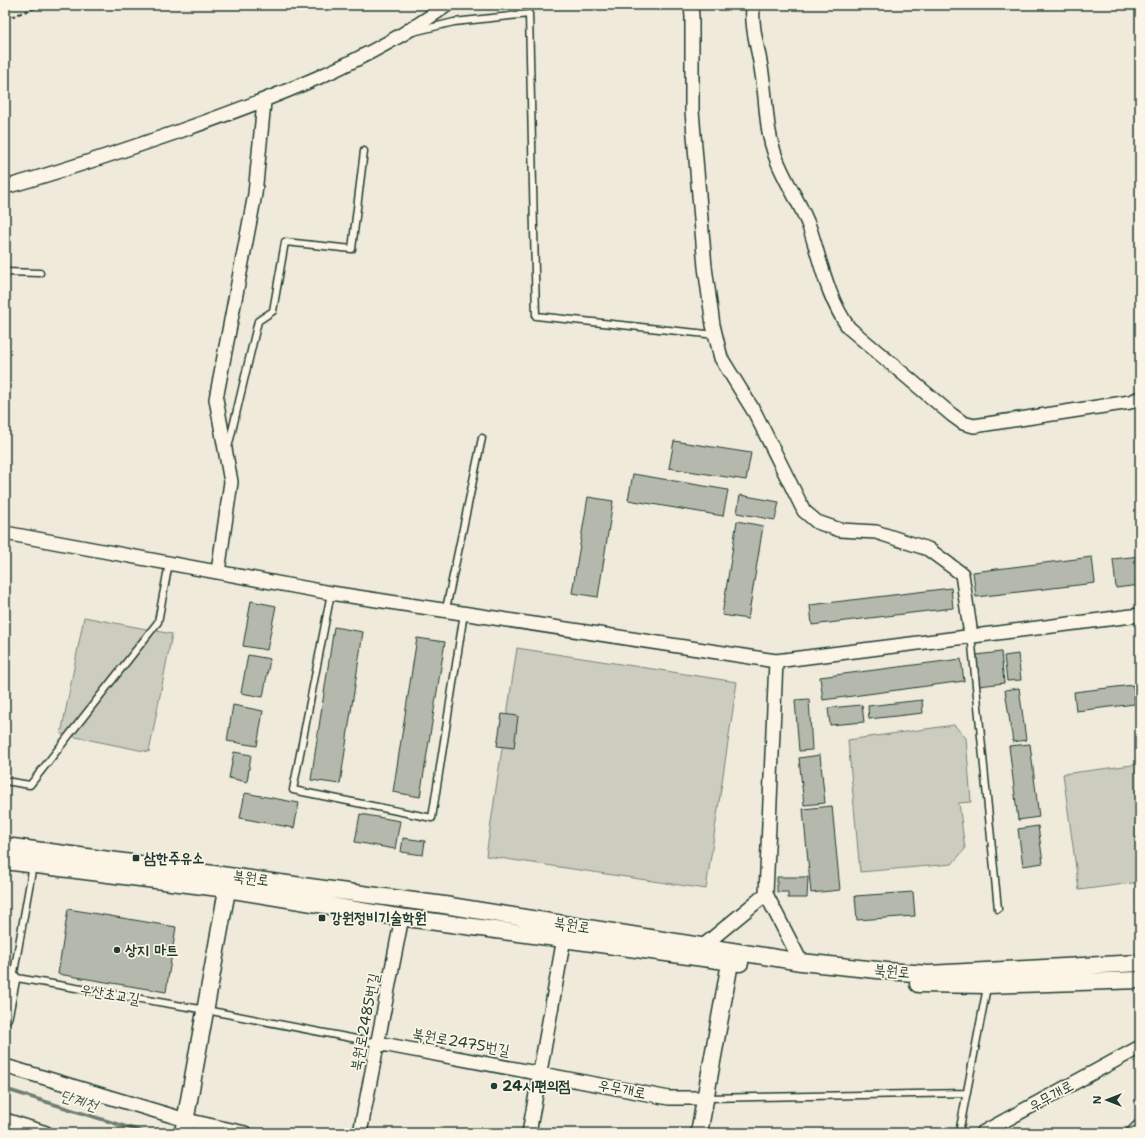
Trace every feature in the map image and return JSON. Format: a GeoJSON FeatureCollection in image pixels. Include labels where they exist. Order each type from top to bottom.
{"type":"FeatureCollection","features":[{"type":"Feature","properties":{"kind":"street"},"geometry":{"type":"LineString","coordinates":[[5,187],[67,170],[264,102],[350,62],[420,25],[447,5]]}},
{"type":"Feature","properties":{"kind":"street"},"geometry":{"type":"LineString","coordinates":[[691,5],[692,111],[705,268],[721,358],[755,413],[804,511],[818,522],[840,530],[876,532],[928,549],[962,574],[971,635]]}},
{"type":"Feature","properties":{"kind":"street"},"geometry":{"type":"LineString","coordinates":[[753,5],[753,33],[759,53],[764,82],[766,124],[775,156],[810,227],[832,299],[849,328],[952,415],[963,423],[974,426],[1130,402],[1140,398]]}},
{"type":"Feature","properties":{"kind":"street"},"geometry":{"type":"LineString","coordinates":[[218,572],[231,482],[216,399],[255,194],[264,102]]}},
{"type":"Feature","properties":{"kind":"street"},"geometry":{"type":"LineString","coordinates":[[5,533],[332,593],[446,609],[776,661],[971,635],[1140,615]]}},
{"type":"Feature","properties":{"kind":"street"},"geometry":{"type":"LineString","coordinates":[[776,661],[766,894],[801,962]]}},
{"type":"Feature","properties":{"kind":"street","name":"북원로"},"geometry":{"type":"LineString","coordinates":[[5,846],[228,882],[402,917],[564,938],[731,956],[928,974],[1140,962]]}},
{"type":"Feature","properties":{"kind":"street","name":"북원로"},"geometry":{"type":"LineString","coordinates":[[5,861],[33,865],[228,882],[444,905],[703,946],[731,956],[899,983],[988,985],[1140,980]]}},
{"type":"Feature","properties":{"kind":"street"},"geometry":{"type":"LineString","coordinates":[[184,1127],[228,882]]}},
{"type":"Feature","properties":{"kind":"street"},"geometry":{"type":"LineString","coordinates":[[703,946],[766,894]]}},
{"type":"Feature","properties":{"kind":"street","name":"북원로2485번길"},"geometry":{"type":"LineString","coordinates":[[360,1133],[402,917]]}},
{"type":"Feature","properties":{"kind":"street"},"geometry":{"type":"LineString","coordinates":[[529,1133],[564,938]]}},
{"type":"Feature","properties":{"kind":"street"},"geometry":{"type":"LineString","coordinates":[[699,1133],[731,956]]}},
{"type":"Feature","properties":{"kind":"street"},"geometry":{"type":"LineString","coordinates":[[5,1017],[9,977]]}},
{"type":"Feature","properties":{"kind":"street","name":"북원로2475번길"},"geometry":{"type":"LineString","coordinates":[[377,1043],[540,1072]]}},
{"type":"Feature","properties":{"kind":"street","name":"우무개로"},"geometry":{"type":"LineString","coordinates":[[982,1133],[1140,1047]]}},
{"type":"Feature","properties":{"kind":"street"},"geometry":{"type":"LineString","coordinates":[[5,1066],[184,1127],[245,1133]]}},
{"type":"Feature","properties":{"kind":"street","name":"우무개로"},"geometry":{"type":"LineString","coordinates":[[540,1072],[668,1098],[705,1098]]}},
{"type":"Feature","properties":{"kind":"street"},"geometry":{"type":"LineString","coordinates":[[5,1120],[46,1133]]}},
{"type":"Feature","properties":{"kind":"street"},"geometry":{"type":"LineString","coordinates":[[1131,1133],[1140,1124]]}},
{"type":"Feature","properties":{"kind":"lane"},"geometry":{"type":"LineString","coordinates":[[399,36],[454,22],[529,14],[536,316],[716,335]]}},
{"type":"Feature","properties":{"kind":"lane"},"geometry":{"type":"LineString","coordinates":[[226,457],[258,321],[273,311],[285,242],[352,249],[364,151]]}},
{"type":"Feature","properties":{"kind":"lane"},"geometry":{"type":"LineString","coordinates":[[5,272],[40,273]]}},
{"type":"Feature","properties":{"kind":"lane"},"geometry":{"type":"LineString","coordinates":[[446,609],[482,438]]}},
{"type":"Feature","properties":{"kind":"lane"},"geometry":{"type":"LineString","coordinates":[[5,781],[30,785],[158,622],[169,563]]}},
{"type":"Feature","properties":{"kind":"lane"},"geometry":{"type":"LineString","coordinates":[[332,593],[293,790],[432,818],[464,612]]}},
{"type":"Feature","properties":{"kind":"lane"},"geometry":{"type":"LineString","coordinates":[[971,635],[998,909]]}},
{"type":"Feature","properties":{"kind":"lane"},"geometry":{"type":"LineString","coordinates":[[9,977],[33,865]]}},
{"type":"Feature","properties":{"kind":"lane","name":"우산초교길"},"geometry":{"type":"LineString","coordinates":[[9,977],[206,1010],[377,1043]]}},
{"type":"Feature","properties":{"kind":"lane"},"geometry":{"type":"LineString","coordinates":[[959,1133],[988,985]]}},
{"type":"Feature","properties":{"kind":"lane"},"geometry":{"type":"LineString","coordinates":[[705,1098],[967,1093]]}},
{"type":"Feature","properties":{"kind":"path"},"geometry":{"type":"LineString","coordinates":[[5,19],[43,5]]}},
{"type":"Feature","properties":{"kind":"shaded area"},"geometry":{"type":"Polygon","coordinates":[[[84,617],[172,634],[149,752],[61,734],[84,617]]]}},
{"type":"Feature","properties":{"kind":"shaded area"},"geometry":{"type":"Polygon","coordinates":[[[517,648],[737,682],[706,889],[486,856],[517,648]]]}},
{"type":"Feature","properties":{"kind":"shaded area"},"geometry":{"type":"Polygon","coordinates":[[[954,725],[966,738],[971,802],[959,803],[965,849],[952,864],[860,872],[848,740],[954,725]]]}},
{"type":"Feature","properties":{"kind":"shaded area"},"geometry":{"type":"Polygon","coordinates":[[[1140,764],[1140,882],[1079,890],[1063,774],[1140,764]]]}},
{"type":"Feature","properties":{"kind":"building"},"geometry":{"type":"Polygon","coordinates":[[[674,441],[751,453],[746,480],[669,468],[674,441]]]}},
{"type":"Feature","properties":{"kind":"building"},"geometry":{"type":"Polygon","coordinates":[[[633,474],[728,490],[723,516],[628,500],[633,474]]]}},
{"type":"Feature","properties":{"kind":"building"},"geometry":{"type":"Polygon","coordinates":[[[740,495],[779,502],[775,520],[737,513],[740,495]]]}},
{"type":"Feature","properties":{"kind":"building"},"geometry":{"type":"Polygon","coordinates":[[[588,497],[613,501],[598,597],[572,593],[588,497]]]}},
{"type":"Feature","properties":{"kind":"building"},"geometry":{"type":"Polygon","coordinates":[[[737,521],[763,526],[748,619],[722,615],[737,521]]]}},
{"type":"Feature","properties":{"kind":"building"},"geometry":{"type":"Polygon","coordinates":[[[1140,556],[1140,585],[1116,588],[1113,559],[1140,556]]]}},
{"type":"Feature","properties":{"kind":"building"},"geometry":{"type":"Polygon","coordinates":[[[1092,557],[1095,583],[976,597],[973,572],[1092,557]]]}},
{"type":"Feature","properties":{"kind":"building"},"geometry":{"type":"Polygon","coordinates":[[[951,588],[953,608],[812,625],[810,605],[951,588]]]}},
{"type":"Feature","properties":{"kind":"building"},"geometry":{"type":"Polygon","coordinates":[[[251,601],[276,606],[267,650],[243,646],[251,601]]]}},
{"type":"Feature","properties":{"kind":"building"},"geometry":{"type":"Polygon","coordinates":[[[334,627],[363,632],[340,784],[311,780],[334,627]]]}},
{"type":"Feature","properties":{"kind":"building"},"geometry":{"type":"Polygon","coordinates":[[[417,638],[445,642],[420,797],[393,792],[417,638]]]}},
{"type":"Feature","properties":{"kind":"building"},"geometry":{"type":"Polygon","coordinates":[[[1001,652],[1004,683],[979,686],[976,655],[1001,652]]]}},
{"type":"Feature","properties":{"kind":"building"},"geometry":{"type":"Polygon","coordinates":[[[1018,654],[1021,680],[1007,681],[1004,656],[1018,654]]]}},
{"type":"Feature","properties":{"kind":"building"},"geometry":{"type":"Polygon","coordinates":[[[248,655],[270,659],[263,697],[241,693],[248,655]]]}},
{"type":"Feature","properties":{"kind":"building"},"geometry":{"type":"Polygon","coordinates":[[[961,659],[964,681],[823,700],[820,677],[961,659]]]}},
{"type":"Feature","properties":{"kind":"building"},"geometry":{"type":"Polygon","coordinates":[[[1133,685],[1135,704],[1076,711],[1074,692],[1133,685]]]}},
{"type":"Feature","properties":{"kind":"building"},"geometry":{"type":"Polygon","coordinates":[[[1019,688],[1026,740],[1013,742],[1005,690],[1019,688]]]}},
{"type":"Feature","properties":{"kind":"building"},"geometry":{"type":"Polygon","coordinates":[[[809,699],[812,750],[799,751],[795,700],[809,699]]]}},
{"type":"Feature","properties":{"kind":"building"},"geometry":{"type":"Polygon","coordinates":[[[922,700],[923,713],[869,719],[868,706],[922,700]]]}},
{"type":"Feature","properties":{"kind":"building"},"geometry":{"type":"Polygon","coordinates":[[[233,705],[263,711],[257,746],[227,741],[233,705]]]}},
{"type":"Feature","properties":{"kind":"building"},"geometry":{"type":"Polygon","coordinates":[[[862,705],[864,722],[830,725],[828,708],[862,705]]]}},
{"type":"Feature","properties":{"kind":"building"},"geometry":{"type":"Polygon","coordinates":[[[502,714],[518,716],[514,748],[497,746],[502,714]]]}},
{"type":"Feature","properties":{"kind":"building"},"geometry":{"type":"Polygon","coordinates":[[[1030,744],[1039,817],[1018,820],[1009,746],[1030,744]]]}},
{"type":"Feature","properties":{"kind":"building"},"geometry":{"type":"Polygon","coordinates":[[[234,752],[251,755],[247,782],[229,778],[234,752]]]}},
{"type":"Feature","properties":{"kind":"building"},"geometry":{"type":"Polygon","coordinates":[[[820,755],[825,803],[804,805],[799,758],[820,755]]]}},
{"type":"Feature","properties":{"kind":"building"},"geometry":{"type":"Polygon","coordinates":[[[245,793],[299,803],[294,828],[240,818],[245,793]]]}},
{"type":"Feature","properties":{"kind":"building"},"geometry":{"type":"Polygon","coordinates":[[[832,806],[840,890],[811,893],[803,809],[832,806]]]}},
{"type":"Feature","properties":{"kind":"building"},"geometry":{"type":"Polygon","coordinates":[[[360,814],[400,821],[395,849],[355,842],[360,814]]]}},
{"type":"Feature","properties":{"kind":"building"},"geometry":{"type":"Polygon","coordinates":[[[1038,826],[1043,863],[1023,866],[1018,829],[1038,826]]]}},
{"type":"Feature","properties":{"kind":"building"},"geometry":{"type":"Polygon","coordinates":[[[403,838],[425,841],[423,855],[401,852],[403,838]]]}},
{"type":"Feature","properties":{"kind":"building"},"geometry":{"type":"Polygon","coordinates":[[[777,877],[808,877],[807,898],[788,898],[788,892],[777,892],[777,877]]]}},
{"type":"Feature","properties":{"kind":"building"},"geometry":{"type":"Polygon","coordinates":[[[913,892],[915,916],[857,920],[855,896],[913,892]]]}},
{"type":"Feature","properties":{"kind":"building","name":"상지 마트"},"geometry":{"type":"Polygon","coordinates":[[[68,909],[176,927],[166,992],[58,974],[68,909]]]}},
{"type":"Feature","properties":{"kind":"waterway","name":"단계천"},"geometry":{"type":"LineString","coordinates":[[5,1089],[146,1133]]}},
{"type":"Feature","properties":{"kind":"place","name":"삼한주유소"},"geometry":{"type":"Point","coordinates":[136,858]}},
{"type":"Feature","properties":{"kind":"place","name":"강원정비기술학원"},"geometry":{"type":"Point","coordinates":[322,918]}},
{"type":"Feature","properties":{"kind":"place","name":"상지 마트"},"geometry":{"type":"Point","coordinates":[117,950]}},
{"type":"Feature","properties":{"kind":"place","name":"24시편의점"},"geometry":{"type":"Point","coordinates":[494,1086]}}]}
